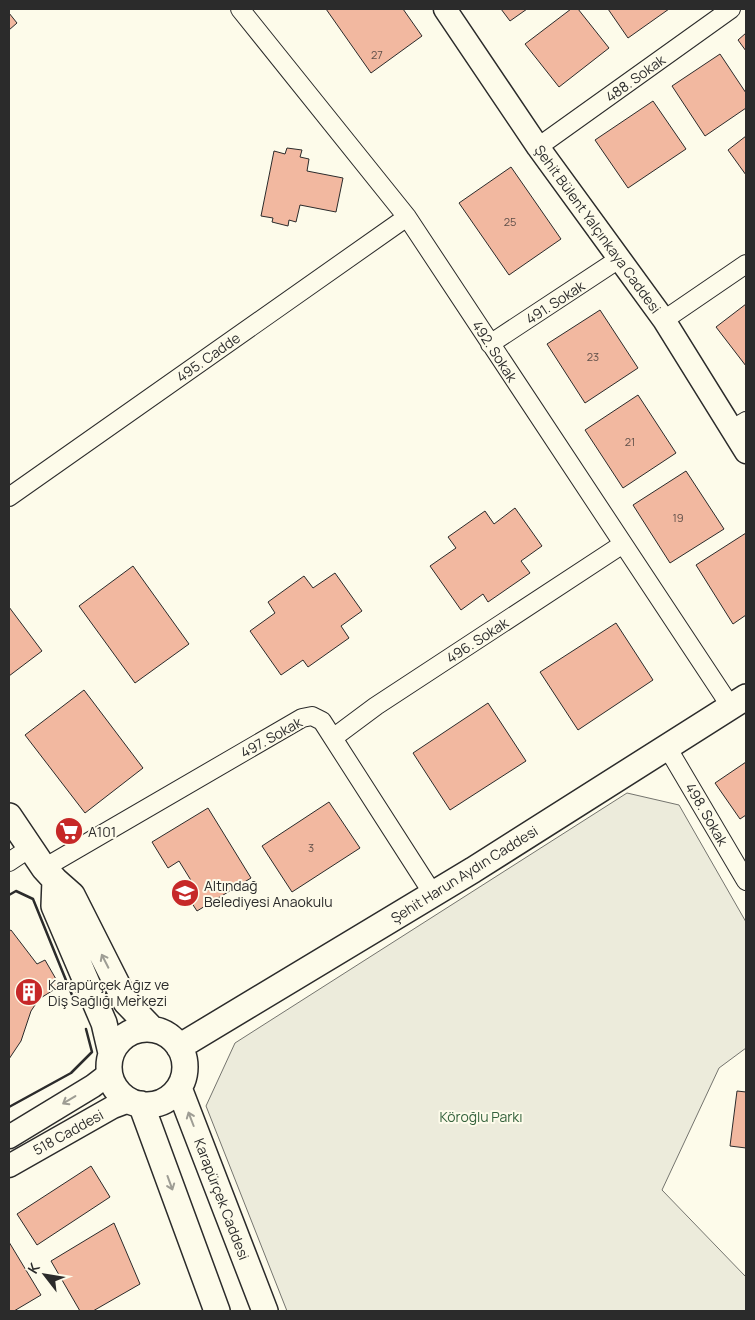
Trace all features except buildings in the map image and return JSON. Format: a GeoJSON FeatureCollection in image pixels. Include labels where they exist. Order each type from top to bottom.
{"type":"FeatureCollection","features":[{"type":"Feature","properties":{"kind":"main road","name":"Şehit Harun Aydın Caddesi"},"geometry":{"type":"LineString","coordinates":[[179,1047],[433,894],[739,702]]}},
{"type":"Feature","properties":{"kind":"main road"},"geometry":{"type":"LineString","coordinates":[[9,816],[43,865],[72,895],[126,1002],[152,1029]]}},
{"type":"Feature","properties":{"kind":"main road"},"geometry":{"type":"LineString","coordinates":[[43,865],[54,906],[104,1024],[115,1089],[135,1103],[148,1105],[160,1103],[179,1088],[184,1076],[185,1063],[182,1051],[164,1033],[152,1029],[139,1030],[128,1034],[118,1042],[111,1063]]}},
{"type":"Feature","properties":{"kind":"main road","name":"Karapürçek Caddesi"},"geometry":{"type":"LineString","coordinates":[[179,1088],[264,1311]]}},
{"type":"Feature","properties":{"kind":"main road"},"geometry":{"type":"LineString","coordinates":[[135,1103],[217,1311]]}},
{"type":"Feature","properties":{"kind":"street","name":"492. Sokak"},"geometry":{"type":"LineString","coordinates":[[240,9],[407,218],[623,544],[739,702]]}},
{"type":"Feature","properties":{"kind":"street","name":"Şehit Bülent Yalçınkaya Caddesi"},"geometry":{"type":"LineString","coordinates":[[445,9],[538,147],[739,426],[746,452]]}},
{"type":"Feature","properties":{"kind":"street","name":"488. Sokak"},"geometry":{"type":"LineString","coordinates":[[538,147],[720,12]]}},
{"type":"Feature","properties":{"kind":"street","name":"495. Cadde"},"geometry":{"type":"LineString","coordinates":[[9,497],[407,218]]}},
{"type":"Feature","properties":{"kind":"street","name":"491. Sokak"},"geometry":{"type":"LineString","coordinates":[[490,344],[619,259]]}},
{"type":"Feature","properties":{"kind":"street"},"geometry":{"type":"LineString","coordinates":[[664,320],[746,264]]}},
{"type":"Feature","properties":{"kind":"street","name":"496. Sokak"},"geometry":{"type":"LineString","coordinates":[[333,738],[376,706],[623,544]]}},
{"type":"Feature","properties":{"kind":"street","name":"497. Sokak"},"geometry":{"type":"LineString","coordinates":[[9,862],[43,865],[302,718],[312,716],[322,721],[433,894]]}},
{"type":"Feature","properties":{"kind":"street","name":"498. Sokak"},"geometry":{"type":"LineString","coordinates":[[667,747],[746,881]]}},
{"type":"Feature","properties":{"kind":"street","name":"518 Caddesi"},"geometry":{"type":"LineString","coordinates":[[9,1137],[93,1086],[111,1063]]}},
{"type":"Feature","properties":{"kind":"street","name":"518 Caddesi"},"geometry":{"type":"LineString","coordinates":[[9,1166],[113,1107],[135,1103]]}},
{"type":"Feature","properties":{"kind":"green space","name":"Köroğlu Parkı"},"geometry":{"type":"Polygon","coordinates":[[[627,793],[679,805],[746,922],[746,1048],[719,1068],[662,1190],[746,1277],[746,1311],[287,1311],[206,1106],[235,1043],[627,793]]]}},
{"type":"Feature","properties":{"kind":"wall"},"geometry":{"type":"LineString","coordinates":[[9,895],[16,891],[33,899],[72,995]]}},
{"type":"Feature","properties":{"kind":"wall"},"geometry":{"type":"LineString","coordinates":[[9,1107],[71,1073],[92,1052],[86,1029]]}},
{"type":"Feature","properties":{"kind":"place","name":"A101"},"geometry":{"type":"Point","coordinates":[69,831]}},
{"type":"Feature","properties":{"kind":"place","name":"Altındağ Belediyesi Anaokulu"},"geometry":{"type":"Point","coordinates":[185,893]}},
{"type":"Feature","properties":{"kind":"place","name":"Karapürçek Ağız ve Diş Sağlığı Merkezi"},"geometry":{"type":"Point","coordinates":[29,992]}}]}
